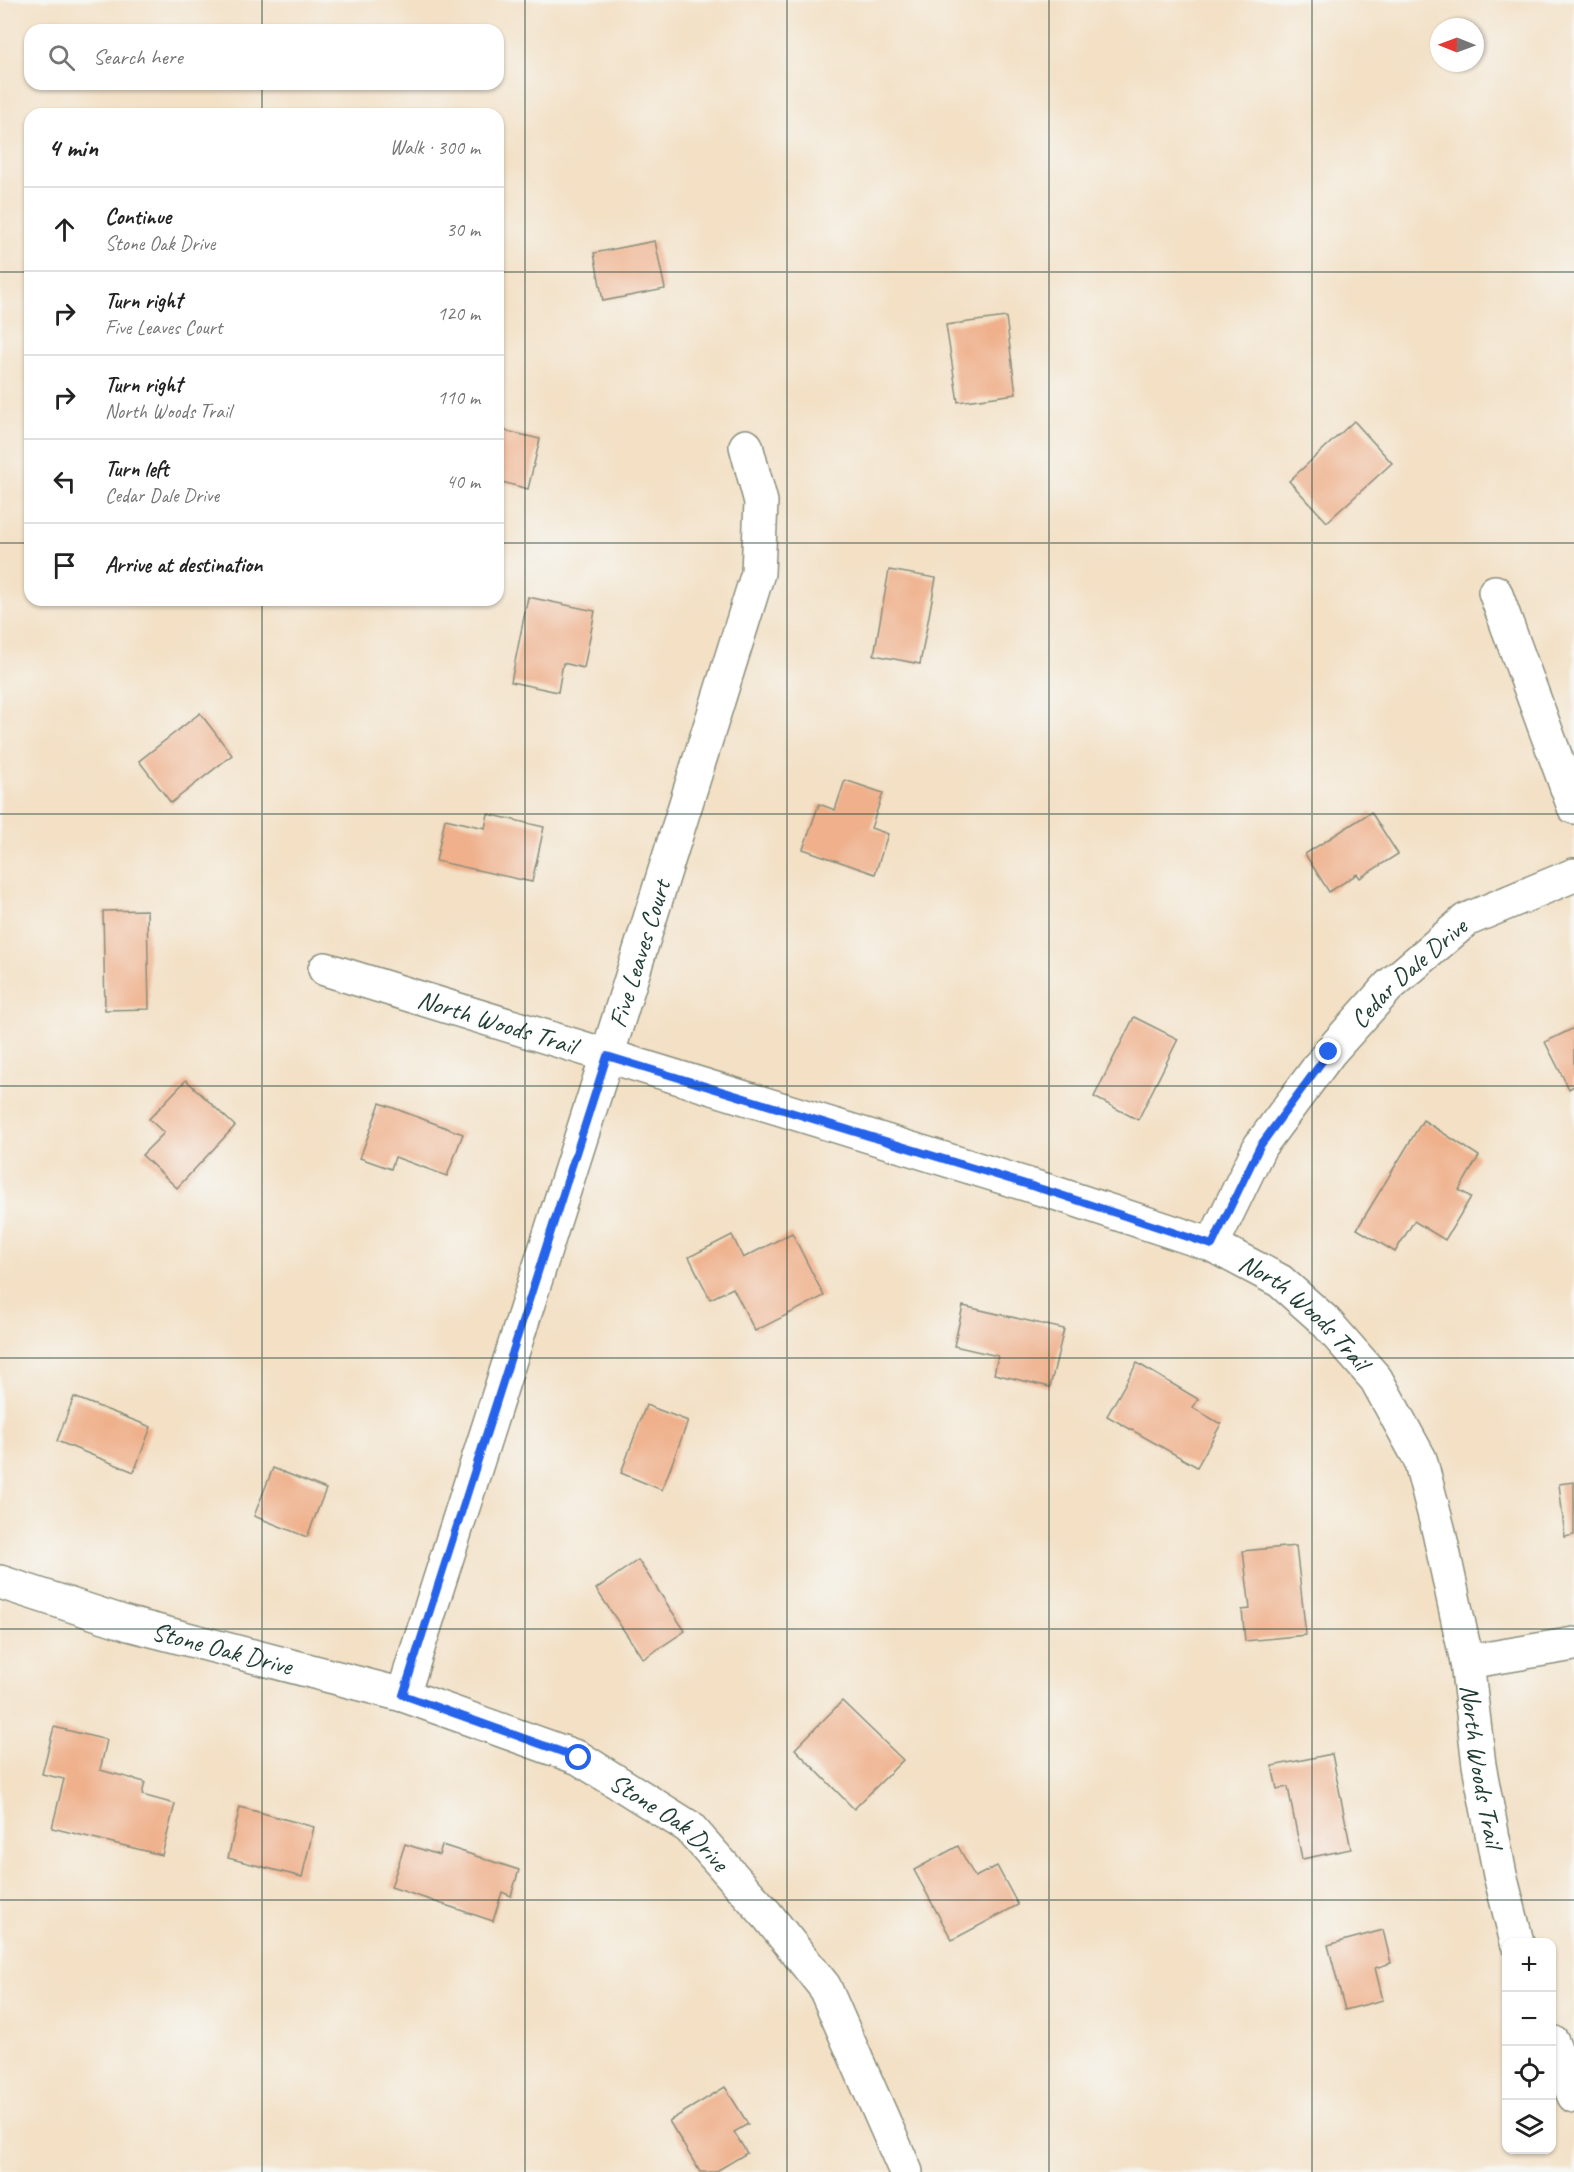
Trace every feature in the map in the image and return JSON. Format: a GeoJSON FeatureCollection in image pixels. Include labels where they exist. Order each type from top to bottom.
{"type":"FeatureCollection","features":[{"type":"Feature","properties":{"kind":"street","name":"Five Leaves Court"},"geometry":{"type":"LineString","coordinates":[[403,1695],[758,573],[761,502],[746,446]]}},
{"type":"Feature","properties":{"kind":"street"},"geometry":{"type":"LineString","coordinates":[[1495,592],[1574,807]]}},
{"type":"Feature","properties":{"kind":"street","name":"Cedar Dale Drive"},"geometry":{"type":"LineString","coordinates":[[1212,1245],[1260,1146],[1329,1052],[1389,986],[1466,920],[1574,875]]}},
{"type":"Feature","properties":{"kind":"street","name":"North Woods Trail"},"geometry":{"type":"LineString","coordinates":[[325,969],[1058,1194],[1212,1245],[1280,1281],[1325,1321],[1376,1379],[1420,1459],[1439,1532],[1467,1662],[1479,1765],[1500,1875],[1516,1938]]}},
{"type":"Feature","properties":{"kind":"street","name":"Stone Oak Drive"},"geometry":{"type":"LineString","coordinates":[[0,1582],[129,1624],[403,1695],[579,1758],[689,1827],[767,1915],[824,1986],[906,2172]]}},
{"type":"Feature","properties":{"kind":"street"},"geometry":{"type":"LineString","coordinates":[[1467,1662],[1574,1644]]}},
{"type":"Feature","properties":{"kind":"street"},"geometry":{"type":"LineString","coordinates":[[1553,2046],[1574,2096]]}},
{"type":"Feature","properties":{"kind":"building"},"geometry":{"type":"Polygon","coordinates":[[[655,241],[665,289],[603,301],[594,253],[655,241]]]}},
{"type":"Feature","properties":{"kind":"building"},"geometry":{"type":"Polygon","coordinates":[[[1006,317],[1016,394],[958,402],[946,325],[1006,317]]]}},
{"type":"Feature","properties":{"kind":"building"},"geometry":{"type":"Polygon","coordinates":[[[1354,421],[1392,463],[1327,522],[1289,481],[1354,421]]]}},
{"type":"Feature","properties":{"kind":"building"},"geometry":{"type":"Polygon","coordinates":[[[504,430],[540,439],[528,489],[504,483],[504,430]]]}},
{"type":"Feature","properties":{"kind":"building"},"geometry":{"type":"Polygon","coordinates":[[[889,570],[936,578],[920,664],[874,655],[889,570]]]}},
{"type":"Feature","properties":{"kind":"building"},"geometry":{"type":"Polygon","coordinates":[[[528,597],[595,611],[584,668],[563,663],[558,692],[511,682],[528,597]]]}},
{"type":"Feature","properties":{"kind":"building"},"geometry":{"type":"Polygon","coordinates":[[[200,713],[232,755],[171,803],[139,761],[200,713]]]}},
{"type":"Feature","properties":{"kind":"building"},"geometry":{"type":"Polygon","coordinates":[[[845,780],[883,793],[871,828],[888,834],[875,874],[803,849],[819,804],[835,810],[845,780]]]}},
{"type":"Feature","properties":{"kind":"building"},"geometry":{"type":"Polygon","coordinates":[[[1371,812],[1398,854],[1360,878],[1357,874],[1329,892],[1305,854],[1371,812]]]}},
{"type":"Feature","properties":{"kind":"building"},"geometry":{"type":"Polygon","coordinates":[[[488,814],[544,827],[532,882],[436,861],[445,819],[485,828],[488,814]]]}},
{"type":"Feature","properties":{"kind":"building"},"geometry":{"type":"Polygon","coordinates":[[[147,910],[149,1009],[105,1010],[103,911],[147,910]]]}},
{"type":"Feature","properties":{"kind":"building"},"geometry":{"type":"Polygon","coordinates":[[[1134,1017],[1178,1039],[1138,1120],[1094,1097],[1134,1017]]]}},
{"type":"Feature","properties":{"kind":"building"},"geometry":{"type":"Polygon","coordinates":[[[1574,1028],[1574,1086],[1569,1089],[1545,1042],[1574,1028]]]}},
{"type":"Feature","properties":{"kind":"building"},"geometry":{"type":"Polygon","coordinates":[[[186,1080],[235,1126],[177,1188],[142,1155],[164,1133],[149,1119],[186,1080]]]}},
{"type":"Feature","properties":{"kind":"building"},"geometry":{"type":"Polygon","coordinates":[[[380,1103],[463,1134],[447,1176],[395,1157],[391,1169],[360,1158],[380,1103]]]}},
{"type":"Feature","properties":{"kind":"building"},"geometry":{"type":"Polygon","coordinates":[[[1423,1120],[1479,1156],[1459,1190],[1471,1197],[1445,1240],[1414,1221],[1395,1252],[1357,1229],[1423,1120]]]}},
{"type":"Feature","properties":{"kind":"building"},"geometry":{"type":"Polygon","coordinates":[[[792,1233],[824,1296],[755,1331],[733,1288],[710,1299],[689,1257],[732,1235],[743,1258],[792,1233]]]}},
{"type":"Feature","properties":{"kind":"building"},"geometry":{"type":"Polygon","coordinates":[[[963,1306],[1064,1329],[1050,1387],[994,1374],[998,1356],[954,1346],[963,1306]]]}},
{"type":"Feature","properties":{"kind":"building"},"geometry":{"type":"Polygon","coordinates":[[[1137,1363],[1198,1399],[1193,1408],[1221,1424],[1197,1467],[1107,1416],[1137,1363]]]}},
{"type":"Feature","properties":{"kind":"building"},"geometry":{"type":"Polygon","coordinates":[[[74,1397],[151,1427],[134,1472],[57,1441],[74,1397]]]}},
{"type":"Feature","properties":{"kind":"building"},"geometry":{"type":"Polygon","coordinates":[[[646,1405],[688,1421],[662,1490],[621,1473],[646,1405]]]}},
{"type":"Feature","properties":{"kind":"building"},"geometry":{"type":"Polygon","coordinates":[[[273,1468],[326,1489],[307,1537],[254,1516],[273,1468]]]}},
{"type":"Feature","properties":{"kind":"building"},"geometry":{"type":"Polygon","coordinates":[[[1574,1482],[1574,1535],[1565,1537],[1559,1484],[1574,1482]]]}},
{"type":"Feature","properties":{"kind":"building"},"geometry":{"type":"Polygon","coordinates":[[[1296,1546],[1306,1635],[1245,1641],[1242,1610],[1250,1609],[1243,1551],[1296,1546]]]}},
{"type":"Feature","properties":{"kind":"building"},"geometry":{"type":"Polygon","coordinates":[[[638,1560],[685,1631],[643,1659],[596,1589],[638,1560]]]}},
{"type":"Feature","properties":{"kind":"building"},"geometry":{"type":"Polygon","coordinates":[[[842,1701],[903,1760],[854,1809],[795,1749],[842,1701]]]}},
{"type":"Feature","properties":{"kind":"building"},"geometry":{"type":"Polygon","coordinates":[[[54,1727],[107,1740],[100,1770],[145,1782],[142,1795],[175,1804],[162,1855],[52,1828],[64,1779],[42,1774],[54,1727]]]}},
{"type":"Feature","properties":{"kind":"building"},"geometry":{"type":"Polygon","coordinates":[[[1332,1754],[1351,1849],[1302,1859],[1288,1787],[1277,1789],[1272,1766],[1332,1754]]]}},
{"type":"Feature","properties":{"kind":"building"},"geometry":{"type":"Polygon","coordinates":[[[240,1807],[314,1827],[302,1877],[228,1858],[240,1807]]]}},
{"type":"Feature","properties":{"kind":"building"},"geometry":{"type":"Polygon","coordinates":[[[405,1844],[439,1855],[442,1845],[519,1870],[511,1896],[502,1892],[493,1921],[391,1887],[405,1844]]]}},
{"type":"Feature","properties":{"kind":"building"},"geometry":{"type":"Polygon","coordinates":[[[958,1846],[975,1877],[997,1866],[1018,1905],[952,1940],[914,1870],[958,1846]]]}},
{"type":"Feature","properties":{"kind":"building"},"geometry":{"type":"Polygon","coordinates":[[[1383,1930],[1391,1963],[1375,1968],[1383,2000],[1345,2010],[1328,1945],[1383,1930]]]}},
{"type":"Feature","properties":{"kind":"building"},"geometry":{"type":"Polygon","coordinates":[[[725,2087],[748,2124],[734,2132],[747,2153],[715,2172],[700,2172],[669,2121],[725,2087]]]}},
{"type":"Feature","properties":{"kind":"route"},"geometry":{"type":"LineString","coordinates":[[579,1758],[403,1695],[607,1056],[1058,1194],[1212,1245],[1260,1146],[1329,1052]]}}]}
